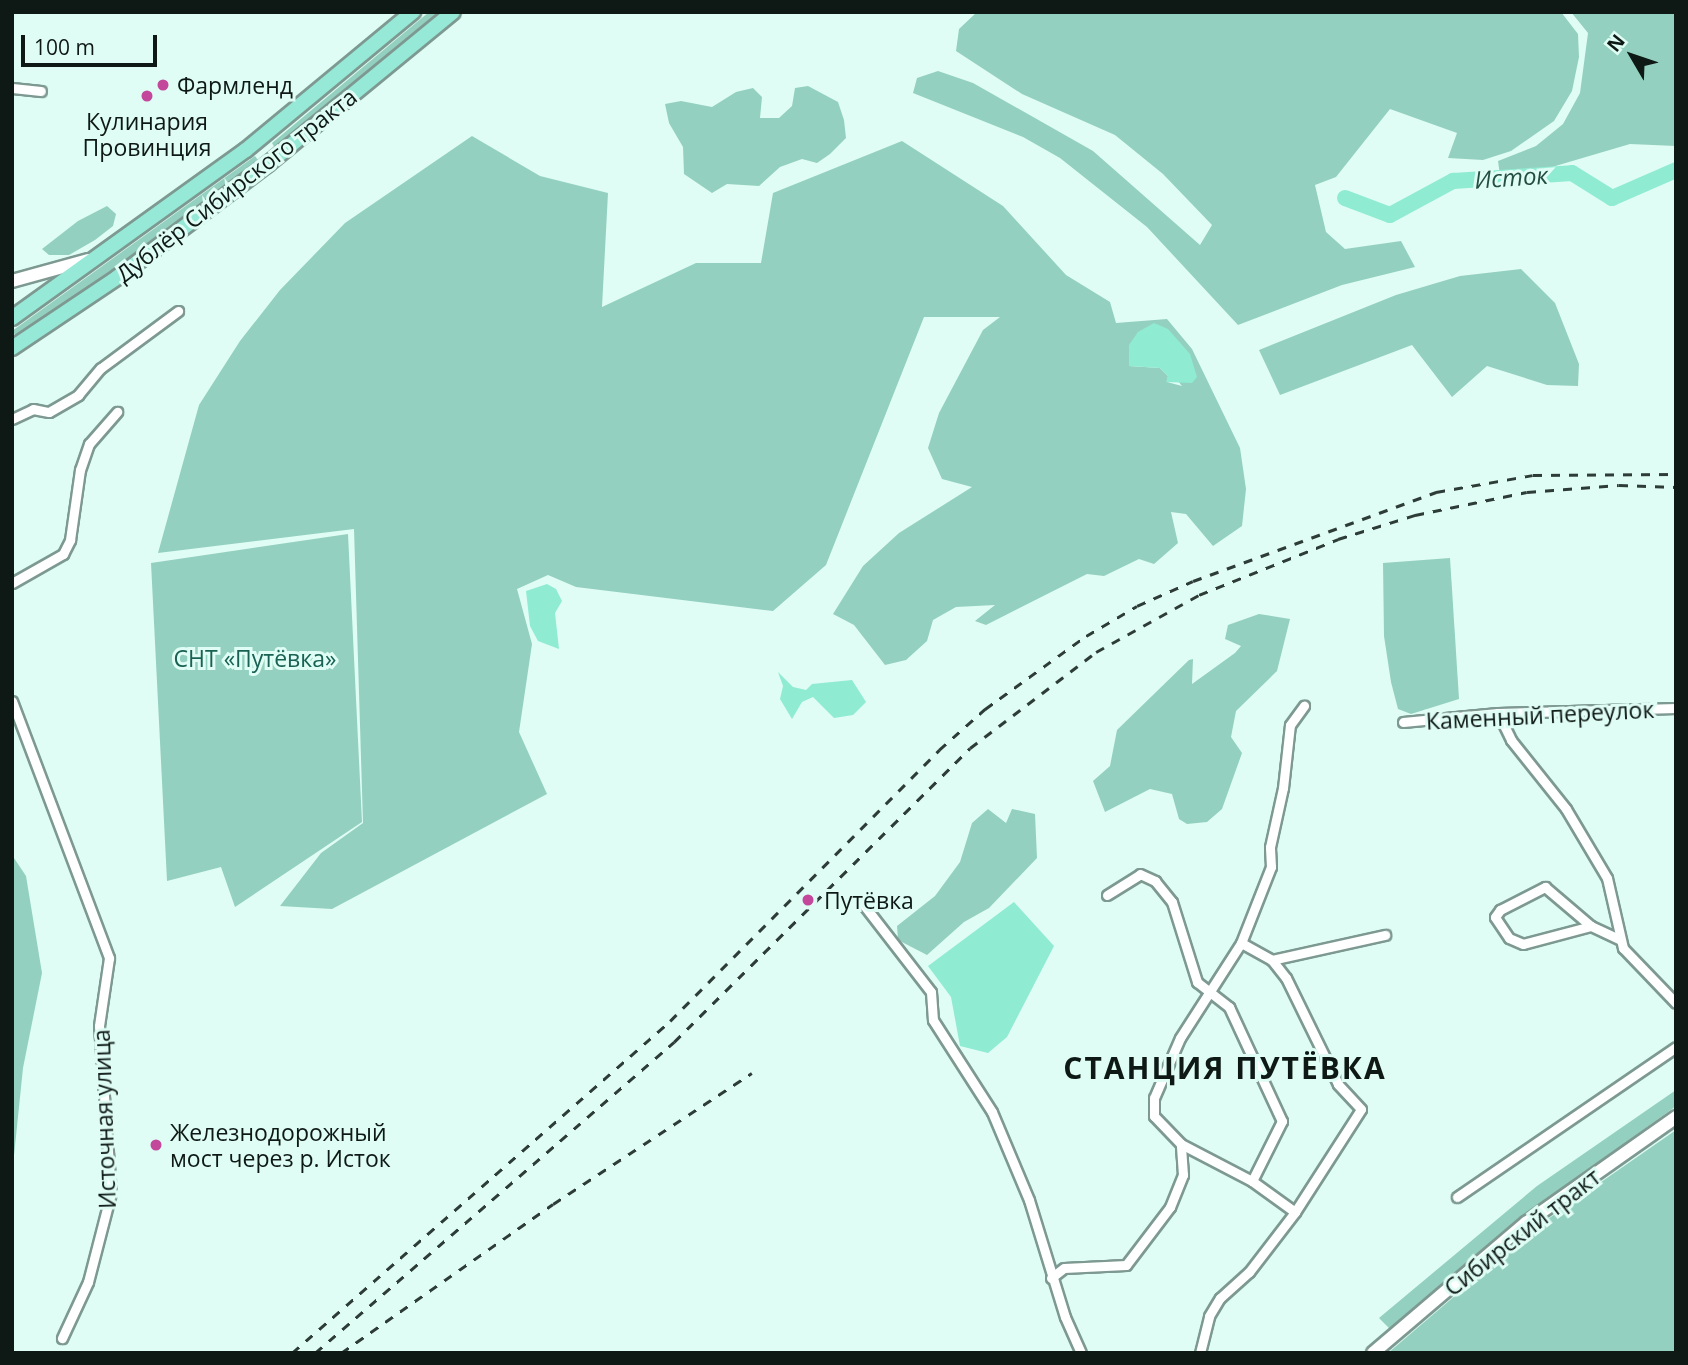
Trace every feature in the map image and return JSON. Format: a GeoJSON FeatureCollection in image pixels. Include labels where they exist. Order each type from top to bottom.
{"type":"FeatureCollection","features":[{"type":"Feature","properties":{"kind":"main road","name":"Дублёр Сибирского тракта"},"geometry":{"type":"LineString","coordinates":[[12,318],[246,150],[413,12]]}},
{"type":"Feature","properties":{"kind":"main road","name":"Дублёр Сибирского тракта"},"geometry":{"type":"LineString","coordinates":[[12,348],[118,277],[268,164],[453,12]]}},
{"type":"Feature","properties":{"kind":"main road"},"geometry":{"type":"LineString","coordinates":[[12,281],[101,256]]}},
{"type":"Feature","properties":{"kind":"main road","name":"Сибирский тракт"},"geometry":{"type":"LineString","coordinates":[[1374,1353],[1526,1223],[1676,1117]]}},
{"type":"Feature","properties":{"kind":"street"},"geometry":{"type":"LineString","coordinates":[[12,88],[41,91]]}},
{"type":"Feature","properties":{"kind":"street"},"geometry":{"type":"LineString","coordinates":[[12,419],[33,409],[48,412],[78,395],[101,368],[178,311]]}},
{"type":"Feature","properties":{"kind":"street"},"geometry":{"type":"LineString","coordinates":[[12,583],[63,554],[70,540],[80,470],[89,444],[117,412]]}},
{"type":"Feature","properties":{"kind":"street","name":"Источная улица"},"geometry":{"type":"LineString","coordinates":[[12,701],[109,958],[99,1026],[111,1194],[88,1282],[62,1338]]}},
{"type":"Feature","properties":{"kind":"street"},"geometry":{"type":"LineString","coordinates":[[1295,1212],[1252,1181],[1181,1144],[1154,1116],[1154,1098],[1180,1038],[1241,943],[1271,867],[1270,847],[1283,788],[1290,725],[1304,706]]}},
{"type":"Feature","properties":{"kind":"street","name":"Каменный переулок"},"geometry":{"type":"LineString","coordinates":[[1403,722],[1499,713],[1676,708]]}},
{"type":"Feature","properties":{"kind":"street"},"geometry":{"type":"LineString","coordinates":[[1499,713],[1511,740],[1566,810],[1607,878],[1619,939],[1637,965],[1676,1003]]}},
{"type":"Feature","properties":{"kind":"street"},"geometry":{"type":"LineString","coordinates":[[1107,895],[1140,874],[1155,881],[1172,902],[1197,982],[1229,1007],[1282,1121],[1252,1181]]}},
{"type":"Feature","properties":{"kind":"street"},"geometry":{"type":"LineString","coordinates":[[1591,926],[1523,944],[1509,938],[1495,917],[1500,910],[1545,887],[1591,926],[1619,939]]}},
{"type":"Feature","properties":{"kind":"street"},"geometry":{"type":"LineString","coordinates":[[863,904],[931,992],[933,1020],[992,1112],[1029,1200],[1051,1278],[1081,1353]]}},
{"type":"Feature","properties":{"kind":"street"},"geometry":{"type":"LineString","coordinates":[[1272,960],[1385,935]]}},
{"type":"Feature","properties":{"kind":"street"},"geometry":{"type":"LineString","coordinates":[[1199,1353],[1209,1316],[1220,1298],[1249,1272],[1295,1212],[1361,1110],[1338,1084],[1286,978],[1272,960],[1241,943]]}},
{"type":"Feature","properties":{"kind":"street"},"geometry":{"type":"LineString","coordinates":[[1457,1197],[1676,1047]]}},
{"type":"Feature","properties":{"kind":"street"},"geometry":{"type":"LineString","coordinates":[[1051,1278],[1064,1268],[1126,1265],[1170,1207],[1183,1175],[1181,1144]]}},
{"type":"Feature","properties":{"kind":"green space"},"geometry":{"type":"Polygon","coordinates":[[[429,12],[442,12],[276,150],[272,143],[429,12]]]}},
{"type":"Feature","properties":{"kind":"green space"},"geometry":{"type":"Polygon","coordinates":[[[977,12],[1561,12],[1578,34],[1579,57],[1572,91],[1554,121],[1511,151],[1483,160],[1448,158],[1457,133],[1390,109],[1336,177],[1315,185],[1326,232],[1345,249],[1401,241],[1415,267],[1342,285],[1238,325],[1147,227],[1060,158],[1023,137],[913,93],[917,78],[938,71],[973,83],[1093,151],[1200,245],[1212,225],[1163,174],[1115,135],[1022,94],[956,51],[959,29],[977,12]]]}},
{"type":"Feature","properties":{"kind":"green space"},"geometry":{"type":"Polygon","coordinates":[[[1571,12],[1676,12],[1676,146],[1630,144],[1501,182],[1498,161],[1536,146],[1563,124],[1580,93],[1588,33],[1571,12]]]}},
{"type":"Feature","properties":{"kind":"green space"},"geometry":{"type":"Polygon","coordinates":[[[808,86],[838,102],[844,120],[846,138],[830,154],[817,163],[802,159],[780,167],[759,186],[727,184],[712,193],[684,174],[683,147],[669,123],[665,104],[681,101],[712,107],[736,92],[753,88],[762,97],[760,118],[779,118],[792,106],[795,88],[808,86]]]}},
{"type":"Feature","properties":{"kind":"green space"},"geometry":{"type":"Polygon","coordinates":[[[472,136],[540,176],[608,193],[602,307],[696,263],[761,263],[773,193],[902,141],[1003,206],[1066,275],[1110,302],[1116,323],[1167,319],[1192,349],[1240,448],[1246,489],[1242,526],[1213,546],[1186,514],[1171,512],[1178,543],[1154,564],[1139,559],[1104,576],[1087,574],[986,625],[975,621],[995,605],[956,607],[933,620],[927,641],[906,660],[885,665],[854,625],[833,614],[863,566],[899,533],[972,487],[942,479],[928,448],[939,413],[983,330],[1000,317],[924,317],[826,565],[773,611],[576,587],[548,575],[517,589],[532,644],[519,732],[547,794],[332,909],[280,906],[321,853],[363,823],[354,529],[158,553],[199,405],[240,341],[280,290],[345,223],[472,136]],[[1138,332],[1129,366],[1160,368],[1168,376],[1167,382],[1182,386],[1138,332]]]}},
{"type":"Feature","properties":{"kind":"green space"},"geometry":{"type":"Polygon","coordinates":[[[255,156],[260,163],[145,250],[17,337],[12,331],[255,156]]]}},
{"type":"Feature","properties":{"kind":"green space"},"geometry":{"type":"Polygon","coordinates":[[[107,206],[116,214],[113,226],[95,240],[69,255],[49,255],[42,249],[78,221],[107,206]]]}},
{"type":"Feature","properties":{"kind":"green space"},"geometry":{"type":"Polygon","coordinates":[[[1521,269],[1555,303],[1579,364],[1578,386],[1547,385],[1487,366],[1452,397],[1412,345],[1280,395],[1259,350],[1396,295],[1460,276],[1521,269]]]}},
{"type":"Feature","properties":{"kind":"green space","name":"СНТ «Путёвка»"},"geometry":{"type":"Polygon","coordinates":[[[348,534],[362,822],[235,907],[221,867],[167,881],[151,563],[348,534]]]}},
{"type":"Feature","properties":{"kind":"green space"},"geometry":{"type":"Polygon","coordinates":[[[1450,558],[1459,699],[1411,714],[1398,709],[1391,682],[1384,636],[1383,563],[1450,558]]]}},
{"type":"Feature","properties":{"kind":"green space"},"geometry":{"type":"Polygon","coordinates":[[[1259,614],[1290,619],[1277,671],[1236,711],[1231,737],[1242,753],[1222,809],[1207,822],[1187,824],[1179,819],[1172,794],[1150,789],[1105,812],[1093,781],[1110,766],[1117,730],[1189,660],[1193,659],[1192,684],[1235,653],[1241,646],[1225,639],[1228,625],[1259,614]]]}},
{"type":"Feature","properties":{"kind":"green space"},"geometry":{"type":"Polygon","coordinates":[[[988,809],[1006,823],[1012,809],[1035,814],[1037,858],[989,908],[964,922],[927,955],[898,940],[897,926],[935,896],[960,862],[972,823],[988,809]]]}},
{"type":"Feature","properties":{"kind":"green space"},"geometry":{"type":"Polygon","coordinates":[[[12,855],[26,876],[42,973],[23,1068],[12,1175],[12,855]]]}},
{"type":"Feature","properties":{"kind":"green space"},"geometry":{"type":"Polygon","coordinates":[[[1676,1090],[1676,1106],[1505,1230],[1390,1329],[1379,1318],[1537,1186],[1676,1090]]]}},
{"type":"Feature","properties":{"kind":"green space"},"geometry":{"type":"Polygon","coordinates":[[[1676,1130],[1676,1353],[1388,1353],[1532,1230],[1676,1130]]]}},
{"type":"Feature","properties":{"kind":"shaded area"},"geometry":{"type":"Polygon","coordinates":[[[1154,323],[1168,329],[1190,354],[1197,377],[1192,383],[1166,382],[1168,376],[1160,368],[1129,366],[1129,345],[1138,332],[1154,323]]]}},
{"type":"Feature","properties":{"kind":"shaded area"},"geometry":{"type":"Polygon","coordinates":[[[547,584],[556,589],[562,601],[555,613],[559,649],[538,641],[530,626],[526,591],[547,584]]]}},
{"type":"Feature","properties":{"kind":"shaded area"},"geometry":{"type":"Polygon","coordinates":[[[778,672],[793,687],[806,690],[812,684],[852,680],[866,702],[853,715],[834,718],[813,697],[802,702],[792,719],[780,699],[783,686],[778,672]]]}},
{"type":"Feature","properties":{"kind":"shaded area"},"geometry":{"type":"Polygon","coordinates":[[[1014,902],[1054,946],[1007,1037],[988,1053],[960,1046],[951,997],[928,966],[1014,902]]]}},
{"type":"Feature","properties":{"kind":"waterway","name":"Исток"},"geometry":{"type":"LineString","coordinates":[[1345,198],[1390,215],[1453,181],[1572,173],[1612,198],[1676,170]]}},
{"type":"Feature","properties":{"kind":"railway"},"geometry":{"type":"LineString","coordinates":[[292,1353],[670,1021],[939,750],[985,709],[1086,636],[1137,606],[1193,581],[1436,492],[1533,475],[1676,474]]}},
{"type":"Feature","properties":{"kind":"railway"},"geometry":{"type":"LineString","coordinates":[[315,1353],[674,1042],[970,748],[1096,652],[1199,595],[1338,539],[1415,515],[1527,492],[1619,485],[1676,487]]}},
{"type":"Feature","properties":{"kind":"railway"},"geometry":{"type":"LineString","coordinates":[[341,1353],[553,1204],[752,1073]]}},
{"type":"Feature","properties":{"kind":"place","name":"Фармленд"},"geometry":{"type":"Point","coordinates":[163,85]}},
{"type":"Feature","properties":{"kind":"place","name":"Кулинария Провинция"},"geometry":{"type":"Point","coordinates":[147,96]}},
{"type":"Feature","properties":{"kind":"place","name":"Путёвка"},"geometry":{"type":"Point","coordinates":[808,900]}},
{"type":"Feature","properties":{"kind":"place","name":"Железнодорожный мост через р. Исток"},"geometry":{"type":"Point","coordinates":[156,1145]}},
{"type":"Feature","properties":{"kind":"district","name":"СТАНЦИЯ ПУТЁВКА"},"geometry":{"type":"Point","coordinates":[1225,1068]}}]}
